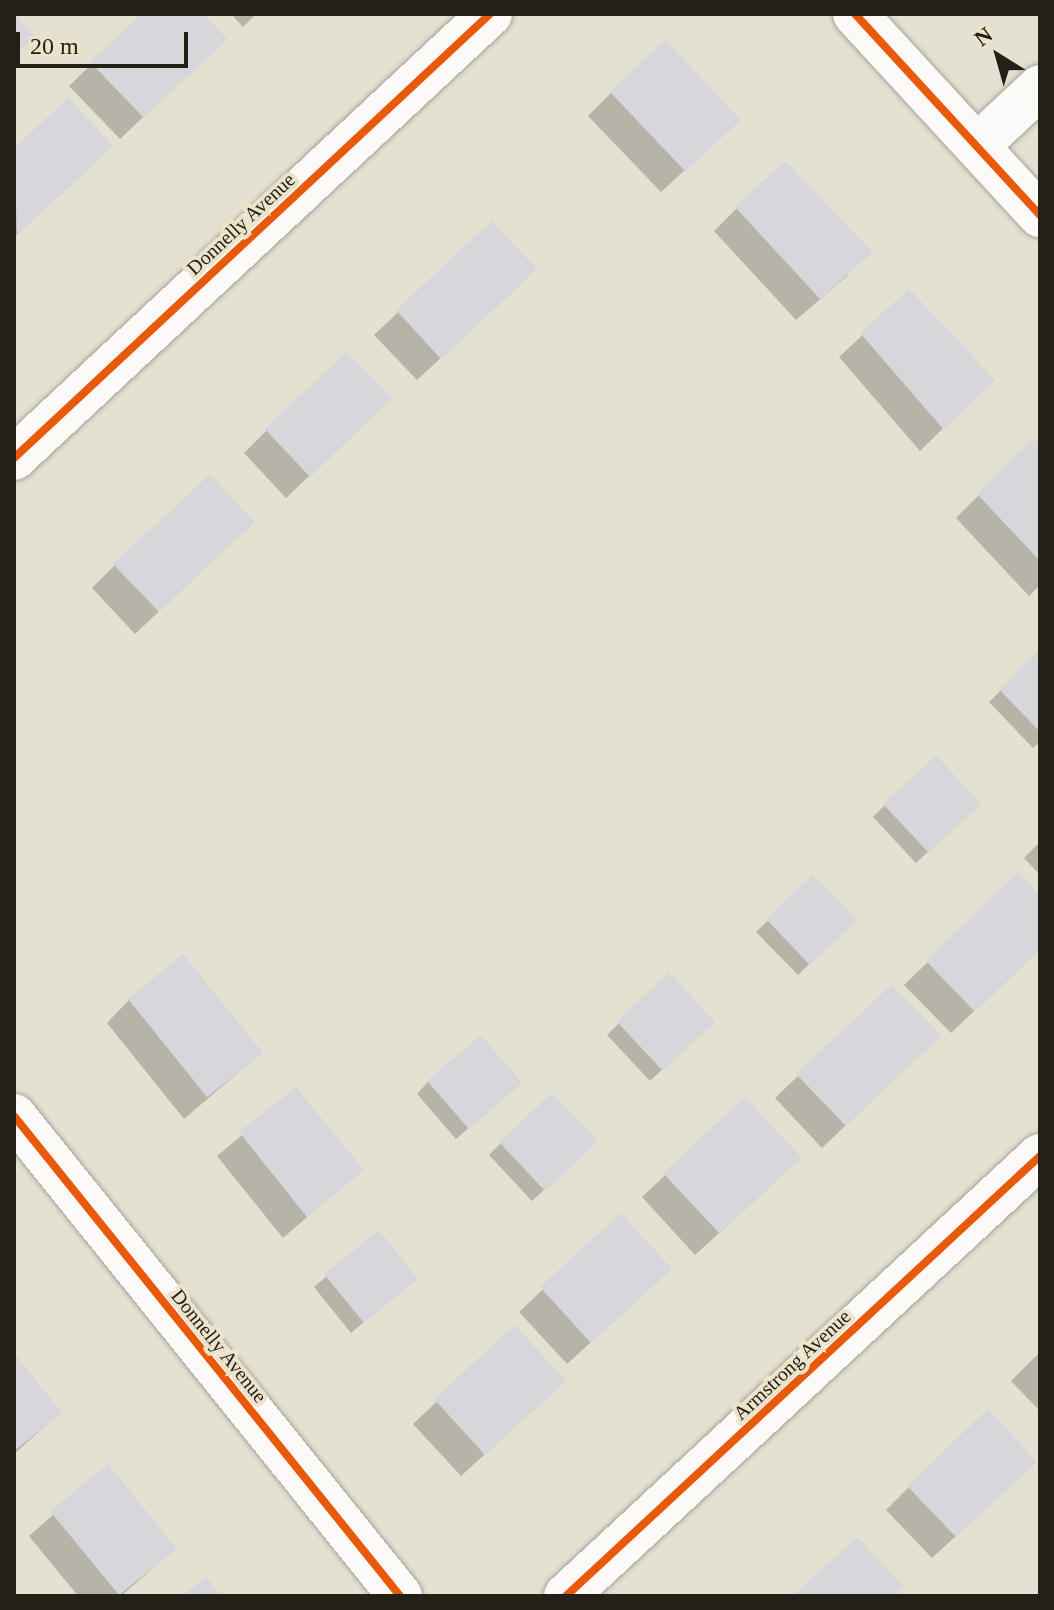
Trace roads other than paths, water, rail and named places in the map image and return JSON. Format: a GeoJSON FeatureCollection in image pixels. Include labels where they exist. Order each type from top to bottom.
{"type":"FeatureCollection","features":[{"type":"Feature","properties":{"kind":"street","name":"Donnelly Avenue"},"geometry":{"type":"LineString","coordinates":[[14,458],[490,14]]}},
{"type":"Feature","properties":{"kind":"street"},"geometry":{"type":"LineString","coordinates":[[855,14],[1040,215]]}},
{"type":"Feature","properties":{"kind":"street"},"geometry":{"type":"LineString","coordinates":[[977,146],[1040,87]]}},
{"type":"Feature","properties":{"kind":"street","name":"Donnelly Avenue"},"geometry":{"type":"LineString","coordinates":[[14,1116],[400,1596]]}},
{"type":"Feature","properties":{"kind":"street","name":"Armstrong Avenue"},"geometry":{"type":"LineString","coordinates":[[566,1596],[1040,1156]]}}]}
